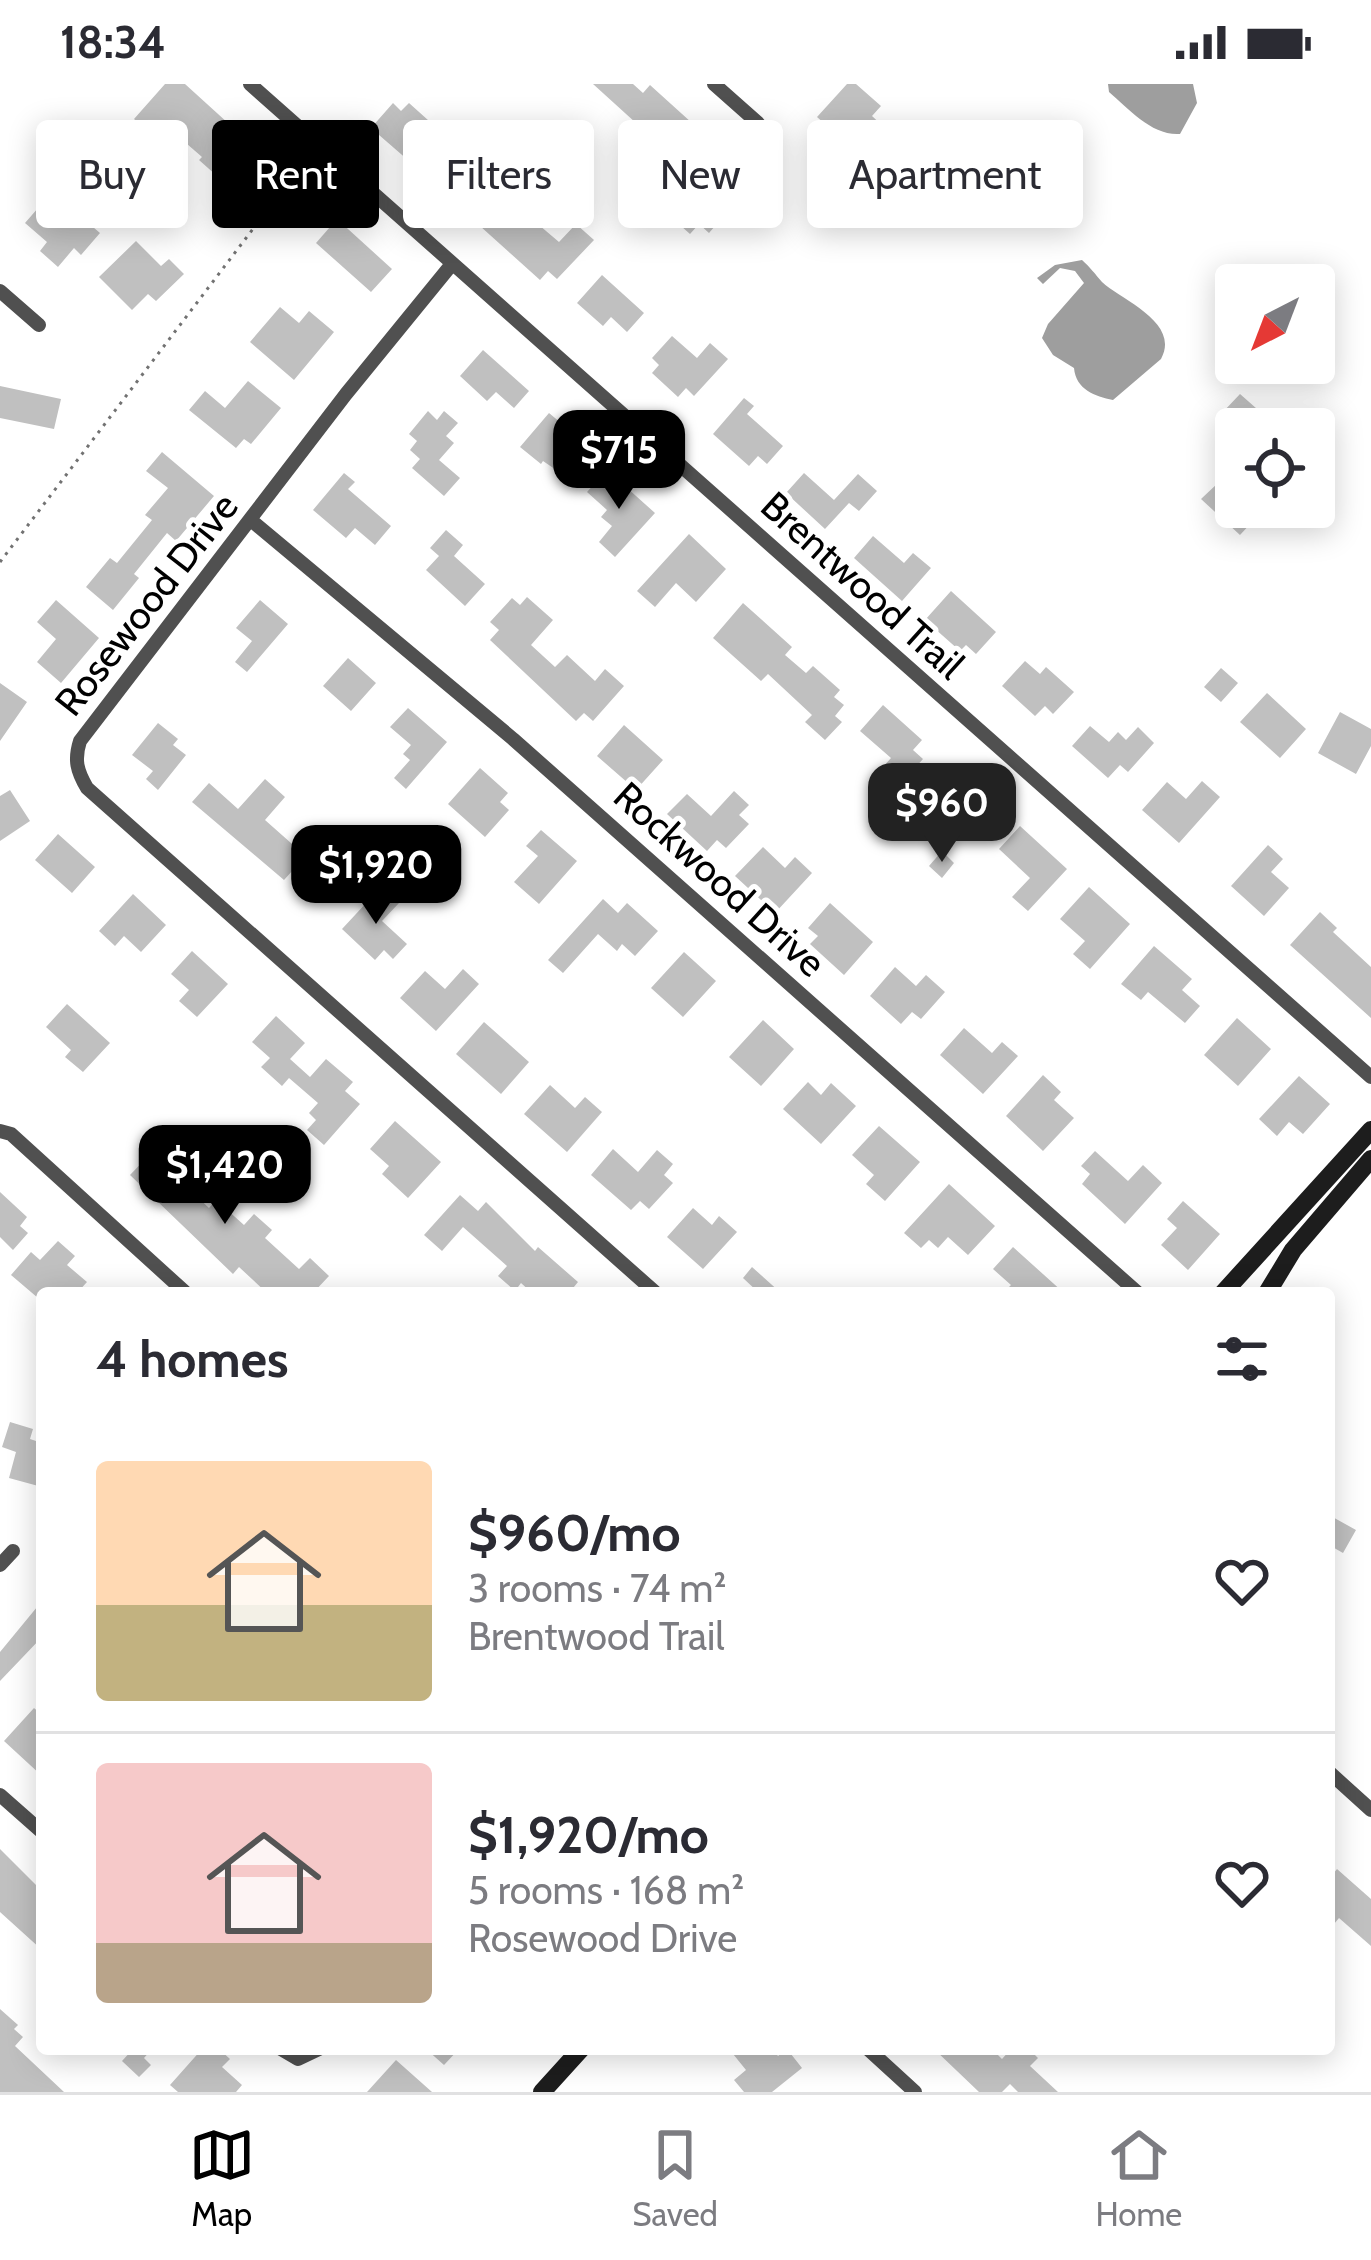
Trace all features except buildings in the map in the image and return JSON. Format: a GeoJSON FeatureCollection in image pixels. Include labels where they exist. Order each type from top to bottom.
{"type":"FeatureCollection","features":[{"type":"Feature","properties":{"kind":"main road"},"geometry":{"type":"LineString","coordinates":[[1228,1287],[1371,1130]]}},
{"type":"Feature","properties":{"kind":"main road"},"geometry":{"type":"LineString","coordinates":[[1271,1287],[1293,1250],[1371,1159]]}},
{"type":"Feature","properties":{"kind":"main road"},"geometry":{"type":"LineString","coordinates":[[542,2092],[572,2055]]}},
{"type":"Feature","properties":{"kind":"street","name":"Brentwood Trail"},"geometry":{"type":"LineString","coordinates":[[250,84],[290,120]]}},
{"type":"Feature","properties":{"kind":"street"},"geometry":{"type":"LineString","coordinates":[[714,84],[755,120]]}},
{"type":"Feature","properties":{"kind":"street","name":"Brentwood Trail"},"geometry":{"type":"LineString","coordinates":[[379,199],[1371,1077]]}},
{"type":"Feature","properties":{"kind":"street","name":"Rosewood Drive"},"geometry":{"type":"LineString","coordinates":[[452,264],[346,394],[80,741],[77,771],[87,788],[649,1287]]}},
{"type":"Feature","properties":{"kind":"street"},"geometry":{"type":"LineString","coordinates":[[0,291],[39,326]]}},
{"type":"Feature","properties":{"kind":"street","name":"Rockwood Drive"},"geometry":{"type":"LineString","coordinates":[[252,521],[513,739],[1131,1287]]}},
{"type":"Feature","properties":{"kind":"street"},"geometry":{"type":"LineString","coordinates":[[0,1131],[11,1134],[179,1287]]}},
{"type":"Feature","properties":{"kind":"street"},"geometry":{"type":"LineString","coordinates":[[0,1565],[13,1551]]}},
{"type":"Feature","properties":{"kind":"street"},"geometry":{"type":"LineString","coordinates":[[1335,1777],[1371,1810]]}},
{"type":"Feature","properties":{"kind":"street"},"geometry":{"type":"LineString","coordinates":[[0,1795],[36,1827]]}},
{"type":"Feature","properties":{"kind":"street"},"geometry":{"type":"LineString","coordinates":[[875,2055],[915,2092]]}},
{"type":"Feature","properties":{"kind":"path"},"geometry":{"type":"LineString","coordinates":[[0,562],[254,228]]}},
{"type":"Feature","properties":{"kind":"shaded area"},"geometry":{"type":"Polygon","coordinates":[[[1108,84],[1193,84],[1197,103],[1180,134],[1160,131],[1109,92],[1108,84]]]}},
{"type":"Feature","properties":{"kind":"shaded area"},"geometry":{"type":"Polygon","coordinates":[[[1082,260],[1102,282],[1146,313],[1163,334],[1161,359],[1113,400],[1082,387],[1074,368],[1053,355],[1042,338],[1048,324],[1084,283],[1075,271],[1060,268],[1043,284],[1037,278],[1055,265],[1082,260]]]}}]}
